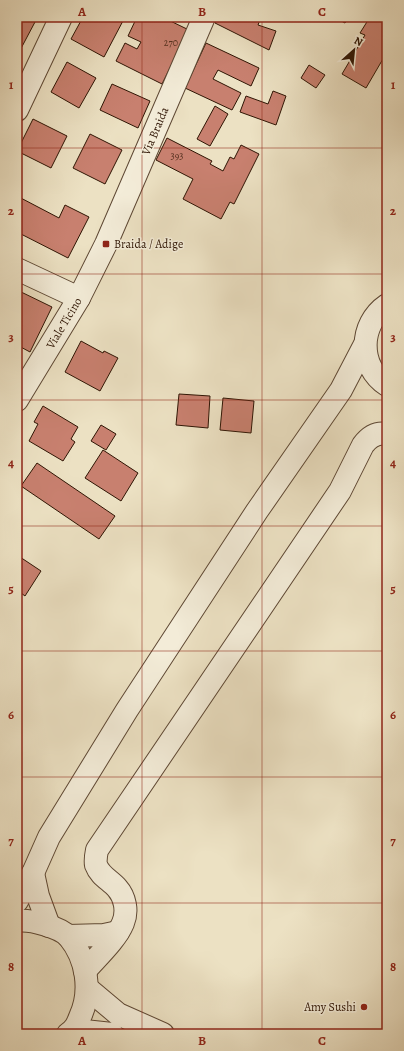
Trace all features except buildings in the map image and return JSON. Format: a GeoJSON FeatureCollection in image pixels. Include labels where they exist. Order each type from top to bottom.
{"type":"FeatureCollection","features":[{"type":"Feature","properties":{"kind":"street"},"geometry":{"type":"LineString","coordinates":[[17,110],[61,17]]}},
{"type":"Feature","properties":{"kind":"street","name":"Via Braida"},"geometry":{"type":"LineString","coordinates":[[106,244],[198,19]]}},
{"type":"Feature","properties":{"kind":"street","name":"Viale Ticino"},"geometry":{"type":"LineString","coordinates":[[17,400],[79,298],[106,244]]}},
{"type":"Feature","properties":{"kind":"street"},"geometry":{"type":"LineString","coordinates":[[17,269],[79,298]]}},
{"type":"Feature","properties":{"kind":"street"},"geometry":{"type":"LineString","coordinates":[[384,383],[372,371],[366,358],[365,344],[367,330],[374,316],[387,305]]}},
{"type":"Feature","properties":{"kind":"street"},"geometry":{"type":"LineString","coordinates":[[17,901],[33,873],[50,836],[127,710],[256,511],[341,390],[365,344]]}},
{"type":"Feature","properties":{"kind":"street"},"geometry":{"type":"LineString","coordinates":[[341,390],[384,383]]}},
{"type":"Feature","properties":{"kind":"street"},"geometry":{"type":"LineString","coordinates":[[86,979],[118,932],[124,921],[126,910],[124,900],[117,888],[101,874],[96,865],[97,850],[340,492],[363,445],[372,436],[387,434]]}},
{"type":"Feature","properties":{"kind":"street"},"geometry":{"type":"LineString","coordinates":[[33,873],[38,896],[49,926]]}},
{"type":"Feature","properties":{"kind":"street"},"geometry":{"type":"LineString","coordinates":[[17,921],[26,920],[49,926],[68,936],[104,935],[118,932]]}},
{"type":"Feature","properties":{"kind":"street"},"geometry":{"type":"LineString","coordinates":[[68,936],[81,957],[86,979],[85,1007],[72,1032],[112,1034]]}},
{"type":"Feature","properties":{"kind":"street"},"geometry":{"type":"LineString","coordinates":[[86,979],[118,1014],[163,1034]]}},
{"type":"Feature","properties":{"kind":"place","name":"Braida / Adige"},"geometry":{"type":"Point","coordinates":[106,244]}},
{"type":"Feature","properties":{"kind":"place","name":"Amy Sushi"},"geometry":{"type":"Point","coordinates":[364,1007]}}]}
